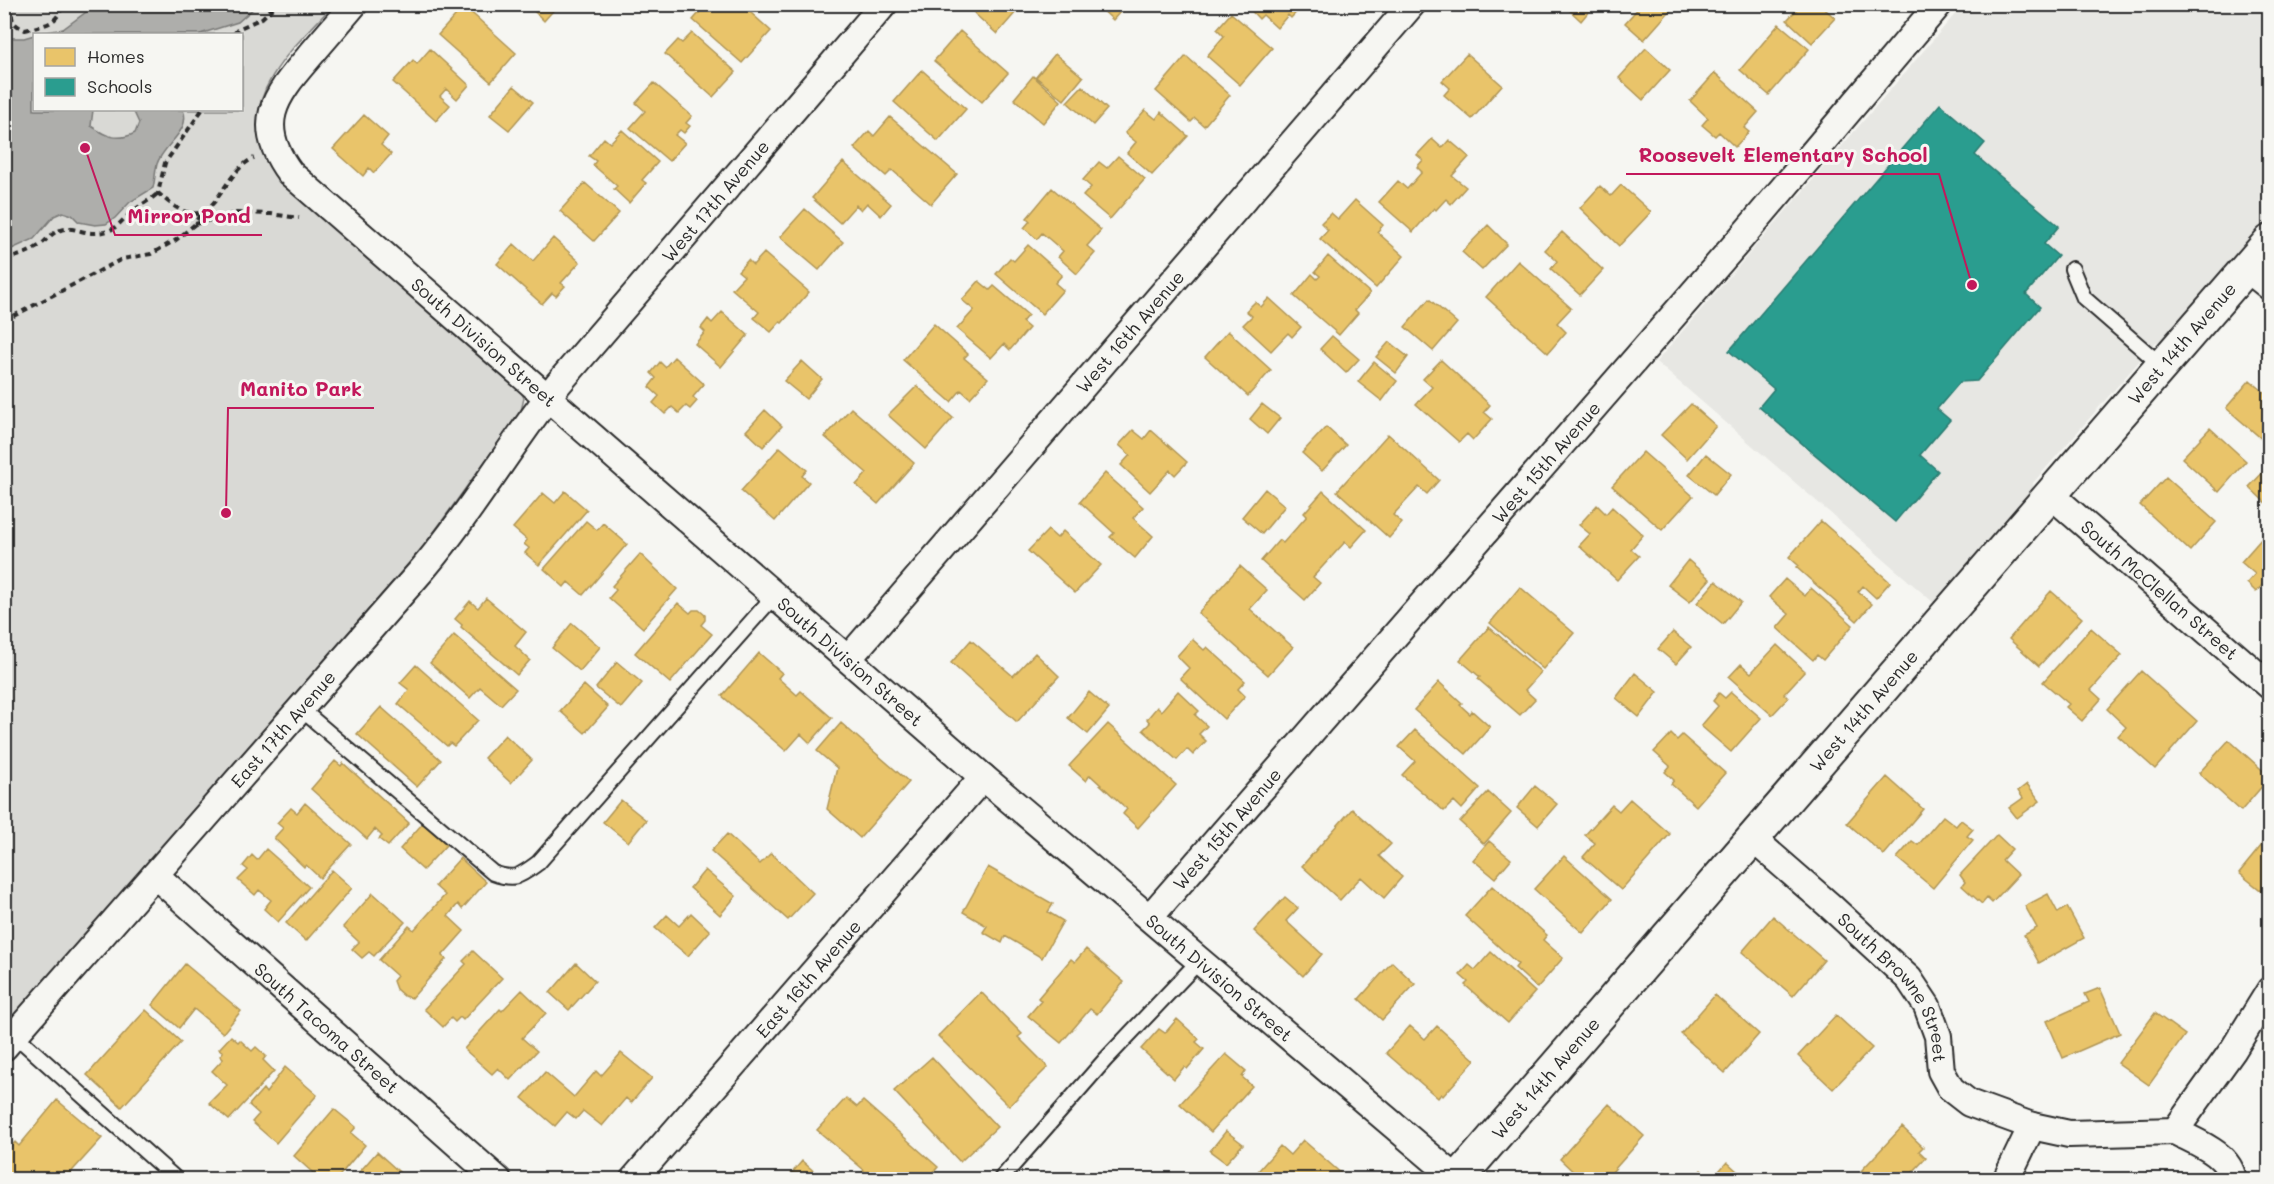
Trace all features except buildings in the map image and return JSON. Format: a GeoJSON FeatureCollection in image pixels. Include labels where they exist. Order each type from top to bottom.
{"type":"FeatureCollection","features":[{"type":"Feature","properties":{"kind":"street","name":"South Division Street"},"geometry":{"type":"LineString","coordinates":[[354,4],[283,88],[276,100],[272,122],[276,149],[284,165],[297,180],[983,777],[1457,1179]]}},
{"type":"Feature","properties":{"kind":"street","name":"West 17th Avenue"},"geometry":{"type":"LineString","coordinates":[[547,398],[884,4]]}},
{"type":"Feature","properties":{"kind":"street","name":"West 16th Avenue"},"geometry":{"type":"LineString","coordinates":[[848,659],[1412,4]]}},
{"type":"Feature","properties":{"kind":"street","name":"West 15th Avenue"},"geometry":{"type":"LineString","coordinates":[[1150,917],[1733,247],[1939,4]]}},
{"type":"Feature","properties":{"kind":"street","name":"West 14th Avenue"},"geometry":{"type":"LineString","coordinates":[[1457,1179],[2161,365],[2258,278],[2270,241]]}},
{"type":"Feature","properties":{"kind":"street","name":"East 17th Avenue"},"geometry":{"type":"LineString","coordinates":[[10,1041],[439,549],[547,398]]}},
{"type":"Feature","properties":{"kind":"street","name":"South McClellan Street"},"geometry":{"type":"LineString","coordinates":[[2049,493],[2270,686]]}},
{"type":"Feature","properties":{"kind":"street","name":"East 16th Avenue"},"geometry":{"type":"LineString","coordinates":[[633,1179],[983,777]]}},
{"type":"Feature","properties":{"kind":"street","name":"South Browne Street"},"geometry":{"type":"LineString","coordinates":[[1752,838],[1909,979],[1927,1006],[1938,1036],[1941,1071],[1951,1089],[1969,1103],[2032,1126],[2069,1134],[2175,1131]]}},
{"type":"Feature","properties":{"kind":"street","name":"South Tacoma Street"},"geometry":{"type":"LineString","coordinates":[[155,875],[498,1179]]}},
{"type":"Feature","properties":{"kind":"street"},"geometry":{"type":"LineString","coordinates":[[2233,1179],[2232,1173],[2219,1156],[2175,1131],[2234,1050],[2270,990]]}},
{"type":"Feature","properties":{"kind":"street"},"geometry":{"type":"LineString","coordinates":[[2006,1179],[2032,1126]]}},
{"type":"Feature","properties":{"kind":"lane"},"geometry":{"type":"LineString","coordinates":[[2072,269],[2084,298],[2161,365]]}},
{"type":"Feature","properties":{"kind":"lane"},"geometry":{"type":"LineString","coordinates":[[301,709],[493,873],[508,878],[522,874],[538,863],[774,596]]}},
{"type":"Feature","properties":{"kind":"lane"},"geometry":{"type":"LineString","coordinates":[[1000,1179],[1105,1060],[1200,960]]}},
{"type":"Feature","properties":{"kind":"lane"},"geometry":{"type":"LineString","coordinates":[[10,1041],[177,1179]]}},
{"type":"Feature","properties":{"kind":"path"},"geometry":{"type":"LineString","coordinates":[[10,4],[11,18],[15,26],[25,30],[54,21],[60,14],[63,4]]}},
{"type":"Feature","properties":{"kind":"path"},"geometry":{"type":"LineString","coordinates":[[235,33],[237,29],[262,18],[277,4]]}},
{"type":"Feature","properties":{"kind":"path"},"geometry":{"type":"LineString","coordinates":[[4,259],[19,256],[39,245],[52,233],[64,228],[92,233],[109,231],[123,222],[134,209],[150,201],[158,193],[165,163],[201,111]]}},
{"type":"Feature","properties":{"kind":"path"},"geometry":{"type":"LineString","coordinates":[[158,193],[180,211],[193,213],[202,211],[216,202],[234,172],[248,160],[261,155]]}},
{"type":"Feature","properties":{"kind":"path"},"geometry":{"type":"LineString","coordinates":[[4,321],[122,259],[151,254],[176,240],[194,225],[202,211]]}},
{"type":"Feature","properties":{"kind":"path"},"geometry":{"type":"LineString","coordinates":[[194,225],[236,213],[271,214],[310,219]]}},
{"type":"Feature","properties":{"kind":"shaded area"},"geometry":{"type":"Polygon","coordinates":[[[87,4],[263,4],[254,8],[238,22],[203,33],[41,33],[63,29],[86,12],[87,4]]]}},
{"type":"Feature","properties":{"kind":"shaded area"},"geometry":{"type":"Polygon","coordinates":[[[5,5],[333,5],[279,66],[261,101],[258,120],[260,140],[269,162],[519,388],[524,398],[521,411],[424,546],[5,1026],[5,5]]]}},
{"type":"Feature","properties":{"kind":"shaded area"},"geometry":{"type":"Polygon","coordinates":[[[1963,5],[2269,5],[2269,229],[2172,340],[2156,342],[2033,483],[2034,499],[1941,609],[1656,362],[1963,5]]]}},
{"type":"Feature","properties":{"kind":"shaded area"},"geometry":{"type":"Polygon","coordinates":[[[33,35],[33,111],[93,111],[91,126],[107,135],[117,137],[135,133],[139,123],[133,111],[183,111],[185,117],[180,131],[160,157],[153,188],[130,202],[115,218],[106,224],[95,225],[79,222],[72,215],[63,212],[54,216],[34,239],[5,252],[5,38],[24,38],[33,35]]]}},
{"type":"Feature","properties":{"kind":"place","name":"Mirror Pond"},"geometry":{"type":"Point","coordinates":[85,148]}},
{"type":"Feature","properties":{"kind":"place","name":"Roosevelt Elementary School"},"geometry":{"type":"Point","coordinates":[1972,285]}},
{"type":"Feature","properties":{"kind":"place","name":"Manito Park"},"geometry":{"type":"Point","coordinates":[226,513]}}]}
